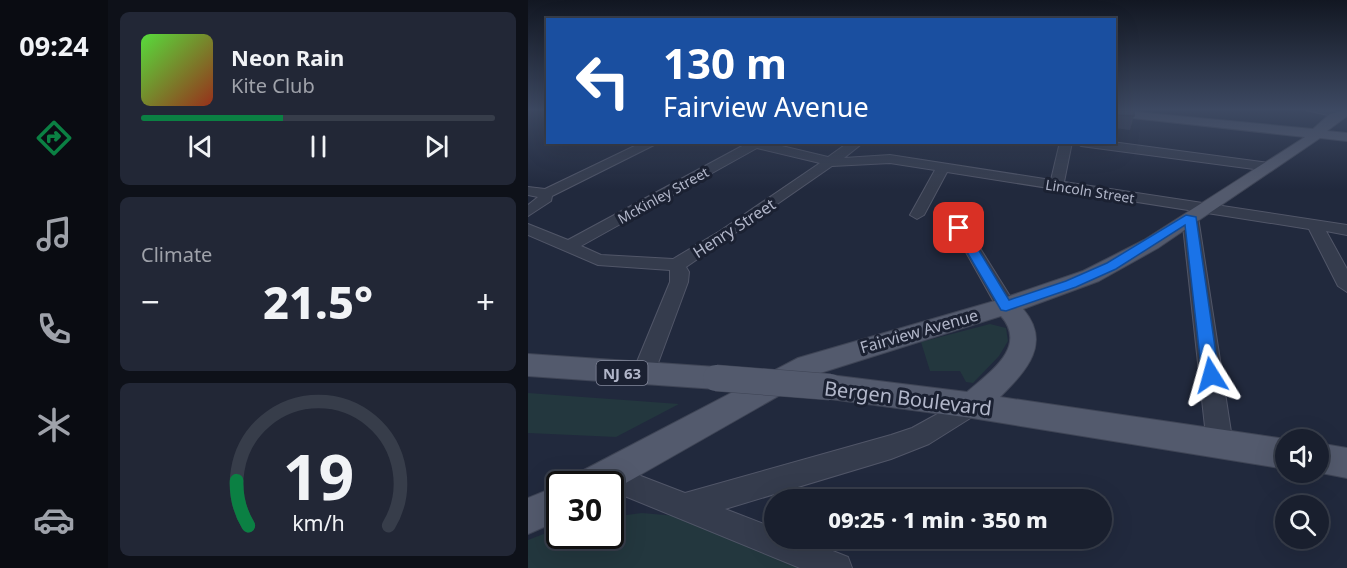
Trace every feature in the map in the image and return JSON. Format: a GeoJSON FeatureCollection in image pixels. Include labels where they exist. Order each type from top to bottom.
{"type":"FeatureCollection","features":[{"type":"Feature","properties":{"kind":"main road","name":"Fairview Avenue"},"geometry":{"type":"LineString","coordinates":[[616,471],[808,366],[1006,306],[1071,284],[1112,266],[1319,137]]}},
{"type":"Feature","properties":{"kind":"main road"},"geometry":{"type":"LineString","coordinates":[[972,405],[994,386],[1022,349],[1025,339],[1023,329],[1006,306]]}},
{"type":"Feature","properties":{"kind":"main road","name":"Bergen Boulevard"},"geometry":{"type":"LineString","coordinates":[[528,365],[830,387],[972,405],[1275,452]]}},
{"type":"Feature","properties":{"kind":"main road"},"geometry":{"type":"LineString","coordinates":[[1329,460],[1347,463]]}},
{"type":"Feature","properties":{"kind":"main road"},"geometry":{"type":"LineString","coordinates":[[528,516],[546,508]]}},
{"type":"Feature","properties":{"kind":"street"},"geometry":{"type":"LineString","coordinates":[[536,192],[635,144]]}},
{"type":"Feature","properties":{"kind":"street"},"geometry":{"type":"LineString","coordinates":[[536,192],[649,144]]}},
{"type":"Feature","properties":{"kind":"street","name":"McKinley Street"},"geometry":{"type":"LineString","coordinates":[[568,247],[752,144]]}},
{"type":"Feature","properties":{"kind":"street"},"geometry":{"type":"LineString","coordinates":[[758,144],[833,162]]}},
{"type":"Feature","properties":{"kind":"street","name":"Henry Street"},"geometry":{"type":"LineString","coordinates":[[643,374],[679,282],[680,272],[676,265],[833,162],[856,144]]}},
{"type":"Feature","properties":{"kind":"street"},"geometry":{"type":"LineString","coordinates":[[1056,186],[1066,144]]}},
{"type":"Feature","properties":{"kind":"street"},"geometry":{"type":"LineString","coordinates":[[1097,144],[1269,167]]}},
{"type":"Feature","properties":{"kind":"street","name":"Lincoln Street"},"geometry":{"type":"LineString","coordinates":[[833,162],[890,159],[1056,186],[1197,213],[1347,230]]}},
{"type":"Feature","properties":{"kind":"street"},"geometry":{"type":"LineString","coordinates":[[917,215],[942,168]]}},
{"type":"Feature","properties":{"kind":"street"},"geometry":{"type":"LineString","coordinates":[[528,212],[543,203],[536,192]]}},
{"type":"Feature","properties":{"kind":"street"},"geometry":{"type":"LineString","coordinates":[[951,213],[1006,306]]}},
{"type":"Feature","properties":{"kind":"street"},"geometry":{"type":"LineString","coordinates":[[1197,213],[1220,445]]}},
{"type":"Feature","properties":{"kind":"street"},"geometry":{"type":"LineString","coordinates":[[1315,225],[1347,286]]}},
{"type":"Feature","properties":{"kind":"street"},"geometry":{"type":"LineString","coordinates":[[528,229],[611,263],[676,265]]}},
{"type":"Feature","properties":{"kind":"street"},"geometry":{"type":"LineString","coordinates":[[682,508],[891,447],[920,436],[972,405]]}},
{"type":"Feature","properties":{"kind":"street"},"geometry":{"type":"LineString","coordinates":[[624,488],[682,508],[837,568]]}},
{"type":"Feature","properties":{"kind":"shaded area"},"geometry":{"type":"Polygon","coordinates":[[[990,324],[1006,328],[1008,341],[999,356],[973,383],[966,382],[960,371],[930,371],[921,342],[990,324]]]}},
{"type":"Feature","properties":{"kind":"shaded area"},"geometry":{"type":"Polygon","coordinates":[[[528,393],[679,404],[616,437],[528,433],[528,393]]]}},
{"type":"Feature","properties":{"kind":"shaded area"},"geometry":{"type":"Polygon","coordinates":[[[642,513],[699,518],[764,544],[764,549],[776,549],[824,568],[528,568],[528,540],[546,533],[546,549],[624,549],[624,515],[642,513]]]}},
{"type":"Feature","properties":{"kind":"route"},"geometry":{"type":"LineString","coordinates":[[959,228],[1006,306],[1071,284],[1112,266],[1151,244],[1190,217],[1211,375]]}}]}
